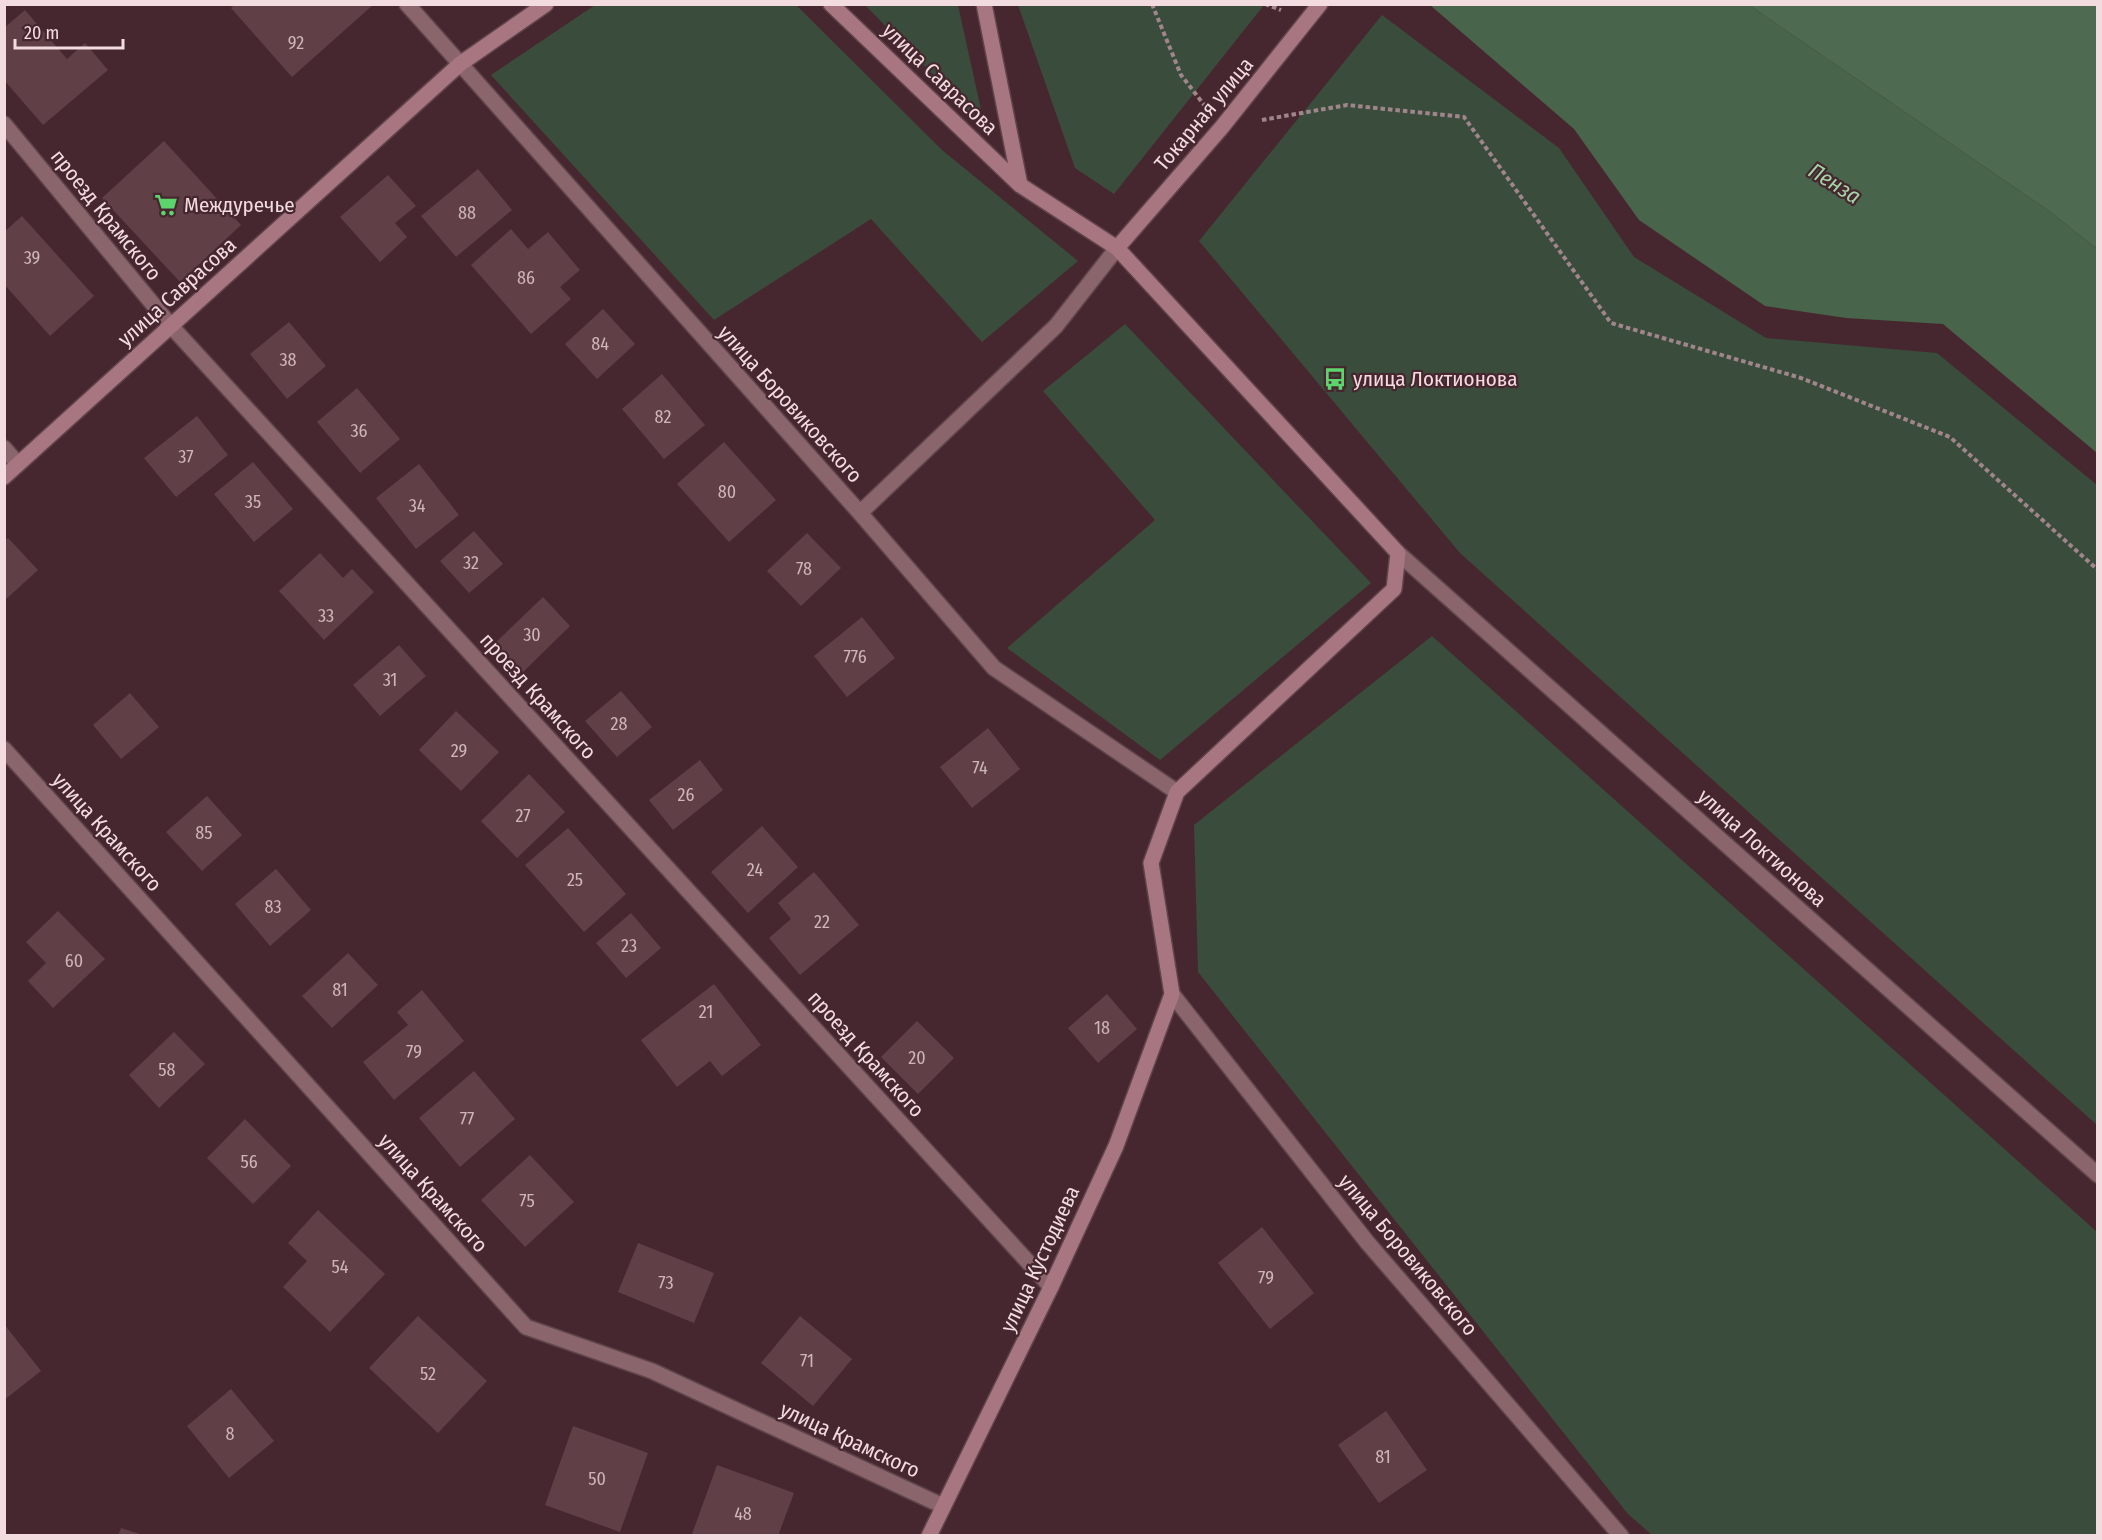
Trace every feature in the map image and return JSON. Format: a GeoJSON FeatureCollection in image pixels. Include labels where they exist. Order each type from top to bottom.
{"type":"FeatureCollection","features":[{"type":"Feature","properties":{"kind":"street","name":"улица Боровиковского"},"geometry":{"type":"LineString","coordinates":[[407,4],[860,513],[994,668],[1177,792]]}},
{"type":"Feature","properties":{"kind":"street","name":"улица Саврасова"},"geometry":{"type":"LineString","coordinates":[[4,477],[460,64],[546,4]]}},
{"type":"Feature","properties":{"kind":"street","name":"улица Саврасова"},"geometry":{"type":"LineString","coordinates":[[831,4],[1020,184],[1117,248],[1398,553]]}},
{"type":"Feature","properties":{"kind":"street"},"geometry":{"type":"LineString","coordinates":[[984,4],[1020,184]]}},
{"type":"Feature","properties":{"kind":"street","name":"Токарная улица"},"geometry":{"type":"LineString","coordinates":[[1117,248],[1222,127],[1320,4]]}},
{"type":"Feature","properties":{"kind":"street","name":"проезд Крамского"},"geometry":{"type":"LineString","coordinates":[[4,124],[171,326],[1051,1287]]}},
{"type":"Feature","properties":{"kind":"street"},"geometry":{"type":"LineString","coordinates":[[860,513],[1056,326],[1117,248]]}},
{"type":"Feature","properties":{"kind":"street"},"geometry":{"type":"LineString","coordinates":[[4,448],[18,464]]}},
{"type":"Feature","properties":{"kind":"street"},"geometry":{"type":"LineString","coordinates":[[1172,994],[1151,863],[1177,792],[1394,589],[1398,553]]}},
{"type":"Feature","properties":{"kind":"street","name":"улица Локтионова"},"geometry":{"type":"LineString","coordinates":[[1398,553],[2097,1175]]}},
{"type":"Feature","properties":{"kind":"street","name":"улица Крамского"},"geometry":{"type":"LineString","coordinates":[[4,749],[526,1327],[652,1371],[943,1506]]}},
{"type":"Feature","properties":{"kind":"street","name":"улица Боровиковского"},"geometry":{"type":"LineString","coordinates":[[1172,994],[1367,1242],[1621,1536]]}},
{"type":"Feature","properties":{"kind":"street","name":"улица Кустодиева"},"geometry":{"type":"LineString","coordinates":[[929,1536],[1051,1287],[1116,1146],[1172,994]]}},
{"type":"Feature","properties":{"kind":"path"},"geometry":{"type":"LineString","coordinates":[[1152,4],[1181,75],[1222,127],[1347,105],[1464,117],[1611,323],[1801,378],[1950,437],[2097,570]]}},
{"type":"Feature","properties":{"kind":"shaded area"},"geometry":{"type":"Polygon","coordinates":[[[1018,4],[1264,5],[1114,194],[1075,168],[1018,4]]]}},
{"type":"Feature","properties":{"kind":"shaded area"},"geometry":{"type":"Polygon","coordinates":[[[595,5],[796,5],[942,150],[1078,261],[982,342],[871,219],[714,320],[491,75],[595,5]]]}},
{"type":"Feature","properties":{"kind":"shaded area"},"geometry":{"type":"Polygon","coordinates":[[[865,5],[958,5],[985,128],[865,5]]]}},
{"type":"Feature","properties":{"kind":"shaded area"},"geometry":{"type":"Polygon","coordinates":[[[1749,5],[2097,5],[2097,249],[2049,211],[1749,5]]]}},
{"type":"Feature","properties":{"kind":"shaded area"},"geometry":{"type":"Polygon","coordinates":[[[1382,15],[1559,148],[1634,257],[1766,338],[1937,353],[2097,485],[2097,1125],[1460,553],[1199,241],[1382,15]]]}},
{"type":"Feature","properties":{"kind":"shaded area"},"geometry":{"type":"Polygon","coordinates":[[[1125,324],[1371,583],[1160,760],[1007,648],[1155,520],[1043,391],[1125,324]]]}},
{"type":"Feature","properties":{"kind":"shaded area"},"geometry":{"type":"Polygon","coordinates":[[[1432,636],[2097,1232],[2097,1535],[1652,1535],[1628,1514],[1198,972],[1194,825],[1432,636]]]}},
{"type":"Feature","properties":{"kind":"water","name":"Пенза"},"geometry":{"type":"Polygon","coordinates":[[[1430,5],[1749,5],[2049,211],[2097,249],[2097,453],[1943,324],[1846,318],[1765,306],[1639,220],[1574,129],[1430,5]]]}},
{"type":"Feature","properties":{"kind":"building"},"geometry":{"type":"Polygon","coordinates":[[[235,4],[374,4],[292,77],[231,8],[235,4]]]}},
{"type":"Feature","properties":{"kind":"building"},"geometry":{"type":"Polygon","coordinates":[[[25,10],[67,59],[85,43],[108,70],[43,125],[4,80],[4,28],[25,10]]]}},
{"type":"Feature","properties":{"kind":"building","name":"Междуречье"},"geometry":{"type":"Polygon","coordinates":[[[164,141],[241,225],[180,282],[102,198],[164,141]]]}},
{"type":"Feature","properties":{"kind":"building"},"geometry":{"type":"Polygon","coordinates":[[[478,169],[512,210],[456,257],[421,216],[478,169]]]}},
{"type":"Feature","properties":{"kind":"building"},"geometry":{"type":"Polygon","coordinates":[[[388,175],[416,206],[395,223],[407,237],[380,262],[340,217],[388,175]]]}},
{"type":"Feature","properties":{"kind":"building"},"geometry":{"type":"Polygon","coordinates":[[[22,216],[94,296],[50,336],[4,284],[4,232],[22,216]]]}},
{"type":"Feature","properties":{"kind":"building"},"geometry":{"type":"Polygon","coordinates":[[[511,229],[528,249],[548,232],[580,270],[560,287],[571,299],[531,334],[471,265],[511,229]]]}},
{"type":"Feature","properties":{"kind":"building"},"geometry":{"type":"Polygon","coordinates":[[[603,309],[635,344],[597,379],[565,344],[603,309]]]}},
{"type":"Feature","properties":{"kind":"building"},"geometry":{"type":"Polygon","coordinates":[[[289,322],[326,366],[287,399],[250,354],[289,322]]]}},
{"type":"Feature","properties":{"kind":"building"},"geometry":{"type":"Polygon","coordinates":[[[662,374],[705,425],[664,459],[622,409],[662,374]]]}},
{"type":"Feature","properties":{"kind":"building"},"geometry":{"type":"Polygon","coordinates":[[[357,388],[400,439],[360,473],[317,422],[357,388]]]}},
{"type":"Feature","properties":{"kind":"building"},"geometry":{"type":"Polygon","coordinates":[[[197,416],[228,455],[176,497],[144,458],[197,416]]]}},
{"type":"Feature","properties":{"kind":"building"},"geometry":{"type":"Polygon","coordinates":[[[724,442],[776,500],[729,542],[677,484],[724,442]]]}},
{"type":"Feature","properties":{"kind":"building"},"geometry":{"type":"Polygon","coordinates":[[[253,462],[293,509],[254,542],[214,494],[253,462]]]}},
{"type":"Feature","properties":{"kind":"building"},"geometry":{"type":"Polygon","coordinates":[[[419,464],[459,515],[416,549],[376,498],[419,464]]]}},
{"type":"Feature","properties":{"kind":"building"},"geometry":{"type":"Polygon","coordinates":[[[474,531],[503,564],[469,593],[440,561],[474,531]]]}},
{"type":"Feature","properties":{"kind":"building"},"geometry":{"type":"Polygon","coordinates":[[[807,533],[841,568],[801,606],[767,571],[807,533]]]}},
{"type":"Feature","properties":{"kind":"building"},"geometry":{"type":"Polygon","coordinates":[[[8,538],[38,570],[4,601],[4,541],[8,538]]]}},
{"type":"Feature","properties":{"kind":"building"},"geometry":{"type":"Polygon","coordinates":[[[320,553],[343,578],[352,569],[374,592],[324,640],[279,591],[320,553]]]}},
{"type":"Feature","properties":{"kind":"building"},"geometry":{"type":"Polygon","coordinates":[[[543,597],[570,626],[521,674],[493,645],[543,597]]]}},
{"type":"Feature","properties":{"kind":"building"},"geometry":{"type":"Polygon","coordinates":[[[862,617],[895,658],[847,697],[814,656],[862,617]]]}},
{"type":"Feature","properties":{"kind":"building"},"geometry":{"type":"Polygon","coordinates":[[[399,645],[426,676],[380,716],[353,685],[399,645]]]}},
{"type":"Feature","properties":{"kind":"building"},"geometry":{"type":"Polygon","coordinates":[[[621,691],[652,727],[617,757],[585,721],[621,691]]]}},
{"type":"Feature","properties":{"kind":"building"},"geometry":{"type":"Polygon","coordinates":[[[130,693],[159,727],[121,759],[93,725],[130,693]]]}},
{"type":"Feature","properties":{"kind":"building"},"geometry":{"type":"Polygon","coordinates":[[[456,711],[499,752],[461,791],[419,750],[456,711]]]}},
{"type":"Feature","properties":{"kind":"building"},"geometry":{"type":"Polygon","coordinates":[[[988,728],[1020,769],[972,808],[940,767],[988,728]]]}},
{"type":"Feature","properties":{"kind":"building"},"geometry":{"type":"Polygon","coordinates":[[[700,760],[723,790],[673,830],[649,800],[700,760]]]}},
{"type":"Feature","properties":{"kind":"building"},"geometry":{"type":"Polygon","coordinates":[[[529,774],[565,812],[517,858],[481,821],[529,774]]]}},
{"type":"Feature","properties":{"kind":"building"},"geometry":{"type":"Polygon","coordinates":[[[207,796],[242,835],[202,871],[166,832],[207,796]]]}},
{"type":"Feature","properties":{"kind":"building"},"geometry":{"type":"Polygon","coordinates":[[[762,826],[798,867],[748,913],[711,872],[762,826]]]}},
{"type":"Feature","properties":{"kind":"building"},"geometry":{"type":"Polygon","coordinates":[[[568,828],[626,894],[584,932],[525,865],[568,828]]]}},
{"type":"Feature","properties":{"kind":"building"},"geometry":{"type":"Polygon","coordinates":[[[276,869],[311,910],[270,946],[235,904],[276,869]]]}},
{"type":"Feature","properties":{"kind":"building"},"geometry":{"type":"Polygon","coordinates":[[[814,872],[859,925],[800,975],[769,938],[791,919],[778,903],[814,872]]]}},
{"type":"Feature","properties":{"kind":"building"},"geometry":{"type":"Polygon","coordinates":[[[58,911],[105,959],[53,1008],[28,981],[46,963],[26,942],[58,911]]]}},
{"type":"Feature","properties":{"kind":"building"},"geometry":{"type":"Polygon","coordinates":[[[631,913],[661,948],[626,978],[596,943],[631,913]]]}},
{"type":"Feature","properties":{"kind":"building"},"geometry":{"type":"Polygon","coordinates":[[[348,953],[378,985],[332,1028],[302,996],[348,953]]]}},
{"type":"Feature","properties":{"kind":"building"},"geometry":{"type":"Polygon","coordinates":[[[714,984],[761,1045],[722,1076],[710,1061],[677,1087],[641,1040],[714,984]]]}},
{"type":"Feature","properties":{"kind":"building"},"geometry":{"type":"Polygon","coordinates":[[[422,990],[464,1041],[394,1100],[363,1062],[408,1025],[397,1012],[422,990]]]}},
{"type":"Feature","properties":{"kind":"building"},"geometry":{"type":"Polygon","coordinates":[[[1107,994],[1137,1029],[1098,1063],[1068,1028],[1107,994]]]}},
{"type":"Feature","properties":{"kind":"building"},"geometry":{"type":"Polygon","coordinates":[[[917,1021],[954,1058],[918,1094],[881,1057],[917,1021]]]}},
{"type":"Feature","properties":{"kind":"building"},"geometry":{"type":"Polygon","coordinates":[[[174,1032],[205,1064],[159,1108],[129,1075],[174,1032]]]}},
{"type":"Feature","properties":{"kind":"building"},"geometry":{"type":"Polygon","coordinates":[[[474,1071],[515,1119],[460,1167],[419,1118],[474,1071]]]}},
{"type":"Feature","properties":{"kind":"building"},"geometry":{"type":"Polygon","coordinates":[[[245,1119],[291,1166],[253,1204],[207,1158],[245,1119]]]}},
{"type":"Feature","properties":{"kind":"building"},"geometry":{"type":"Polygon","coordinates":[[[530,1155],[574,1202],[525,1247],[481,1200],[530,1155]]]}},
{"type":"Feature","properties":{"kind":"building"},"geometry":{"type":"Polygon","coordinates":[[[318,1210],[385,1274],[330,1332],[283,1287],[307,1261],[288,1243],[318,1210]]]}},
{"type":"Feature","properties":{"kind":"building"},"geometry":{"type":"Polygon","coordinates":[[[1262,1227],[1314,1293],[1270,1329],[1218,1263],[1262,1227]]]}},
{"type":"Feature","properties":{"kind":"building"},"geometry":{"type":"Polygon","coordinates":[[[638,1243],[714,1273],[694,1323],[618,1292],[638,1243]]]}},
{"type":"Feature","properties":{"kind":"building"},"geometry":{"type":"Polygon","coordinates":[[[418,1316],[487,1381],[438,1433],[369,1368],[418,1316]]]}},
{"type":"Feature","properties":{"kind":"building"},"geometry":{"type":"Polygon","coordinates":[[[800,1316],[852,1359],[813,1406],[761,1363],[800,1316]]]}},
{"type":"Feature","properties":{"kind":"building"},"geometry":{"type":"Polygon","coordinates":[[[4,1324],[41,1371],[4,1400],[4,1324]]]}},
{"type":"Feature","properties":{"kind":"building"},"geometry":{"type":"Polygon","coordinates":[[[231,1389],[274,1441],[229,1478],[187,1426],[231,1389]]]}},
{"type":"Feature","properties":{"kind":"building"},"geometry":{"type":"Polygon","coordinates":[[[1386,1411],[1427,1470],[1379,1503],[1338,1445],[1386,1411]]]}},
{"type":"Feature","properties":{"kind":"building"},"geometry":{"type":"Polygon","coordinates":[[[573,1426],[648,1453],[620,1532],[545,1505],[573,1426]]]}},
{"type":"Feature","properties":{"kind":"building"},"geometry":{"type":"Polygon","coordinates":[[[717,1465],[794,1493],[778,1536],[692,1534],[717,1465]]]}},
{"type":"Feature","properties":{"kind":"building"},"geometry":{"type":"Polygon","coordinates":[[[121,1528],[143,1535],[143,1536],[118,1536],[121,1528]]]}},
{"type":"Feature","properties":{"kind":"place","name":"Междуречье"},"geometry":{"type":"Point","coordinates":[166,205]}},
{"type":"Feature","properties":{"kind":"place","name":"улица Локтионова"},"geometry":{"type":"Point","coordinates":[1335,379]}}]}
